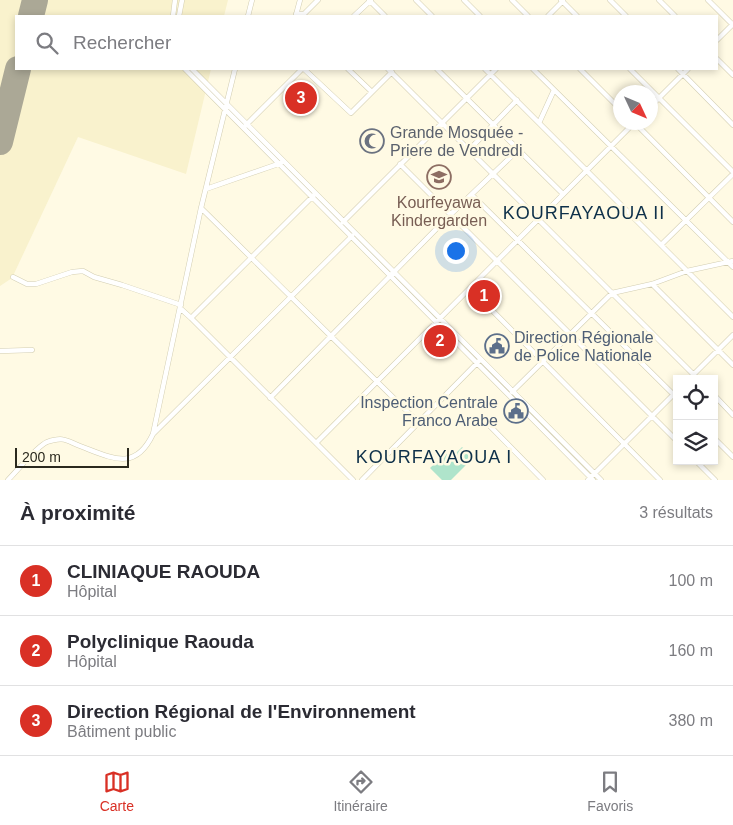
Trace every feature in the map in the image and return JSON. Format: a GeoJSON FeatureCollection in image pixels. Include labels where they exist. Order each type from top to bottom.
{"type":"FeatureCollection","features":[{"type":"Feature","properties":{"kind":"street"},"geometry":{"type":"LineString","coordinates":[[173,15],[175,0]]}},
{"type":"Feature","properties":{"kind":"street"},"geometry":{"type":"LineString","coordinates":[[179,15],[182,0]]}},
{"type":"Feature","properties":{"kind":"street"},"geometry":{"type":"LineString","coordinates":[[250,15],[252,0]]}},
{"type":"Feature","properties":{"kind":"street"},"geometry":{"type":"LineString","coordinates":[[300,0],[296,15],[304,14],[318,0]]}},
{"type":"Feature","properties":{"kind":"street"},"geometry":{"type":"LineString","coordinates":[[355,15],[370,0],[384,15]]}},
{"type":"Feature","properties":{"kind":"street"},"geometry":{"type":"LineString","coordinates":[[416,0],[431,15]]}},
{"type":"Feature","properties":{"kind":"street"},"geometry":{"type":"LineString","coordinates":[[464,0],[479,15]]}},
{"type":"Feature","properties":{"kind":"street"},"geometry":{"type":"LineString","coordinates":[[512,0],[527,15]]}},
{"type":"Feature","properties":{"kind":"street"},"geometry":{"type":"LineString","coordinates":[[549,15],[563,0],[576,15]]}},
{"type":"Feature","properties":{"kind":"street"},"geometry":{"type":"LineString","coordinates":[[610,0],[625,15]]}},
{"type":"Feature","properties":{"kind":"street"},"geometry":{"type":"LineString","coordinates":[[658,0],[674,15]]}},
{"type":"Feature","properties":{"kind":"street"},"geometry":{"type":"LineString","coordinates":[[708,0],[733,24],[718,39]]}},
{"type":"Feature","properties":{"kind":"street"},"geometry":{"type":"LineString","coordinates":[[718,60],[733,75]]}},
{"type":"Feature","properties":{"kind":"street"},"geometry":{"type":"LineString","coordinates":[[186,70],[225,110],[285,162],[353,235],[511,393],[592,478],[601,480]]}},
{"type":"Feature","properties":{"kind":"street"},"geometry":{"type":"LineString","coordinates":[[193,70],[227,104],[279,164],[314,194]]}},
{"type":"Feature","properties":{"kind":"street"},"geometry":{"type":"LineString","coordinates":[[153,434],[201,208],[235,70]]}},
{"type":"Feature","properties":{"kind":"street"},"geometry":{"type":"LineString","coordinates":[[245,126],[302,70]]}},
{"type":"Feature","properties":{"kind":"street"},"geometry":{"type":"LineString","coordinates":[[304,70],[351,113],[390,70],[694,374],[733,335]]}},
{"type":"Feature","properties":{"kind":"street"},"geometry":{"type":"LineString","coordinates":[[349,70],[372,92]]}},
{"type":"Feature","properties":{"kind":"street"},"geometry":{"type":"LineString","coordinates":[[438,70],[564,194]]}},
{"type":"Feature","properties":{"kind":"street"},"geometry":{"type":"LineString","coordinates":[[486,70],[733,317]]}},
{"type":"Feature","properties":{"kind":"street"},"geometry":{"type":"LineString","coordinates":[[342,223],[495,70]]}},
{"type":"Feature","properties":{"kind":"street"},"geometry":{"type":"LineString","coordinates":[[534,70],[730,261],[733,267]]}},
{"type":"Feature","properties":{"kind":"street"},"geometry":{"type":"LineString","coordinates":[[581,70],[613,102]]}},
{"type":"Feature","properties":{"kind":"street"},"geometry":{"type":"LineString","coordinates":[[631,70],[733,173],[661,245]]}},
{"type":"Feature","properties":{"kind":"street"},"geometry":{"type":"LineString","coordinates":[[679,70],[733,126]]}},
{"type":"Feature","properties":{"kind":"street"},"geometry":{"type":"LineString","coordinates":[[659,98],[687,70]]}},
{"type":"Feature","properties":{"kind":"street"},"geometry":{"type":"LineString","coordinates":[[539,122],[554,90]]}},
{"type":"Feature","properties":{"kind":"street"},"geometry":{"type":"LineString","coordinates":[[470,150],[517,100]]}},
{"type":"Feature","properties":{"kind":"street"},"geometry":{"type":"LineString","coordinates":[[316,443],[627,130]]}},
{"type":"Feature","properties":{"kind":"street"},"geometry":{"type":"LineString","coordinates":[[641,130],[733,222]]}},
{"type":"Feature","properties":{"kind":"street"},"geometry":{"type":"LineString","coordinates":[[270,398],[450,215],[518,150]]}},
{"type":"Feature","properties":{"kind":"street"},"geometry":{"type":"LineString","coordinates":[[206,189],[285,162]]}},
{"type":"Feature","properties":{"kind":"street"},"geometry":{"type":"LineString","coordinates":[[400,164],[673,437]]}},
{"type":"Feature","properties":{"kind":"street"},"geometry":{"type":"LineString","coordinates":[[190,318],[314,194]]}},
{"type":"Feature","properties":{"kind":"street"},"geometry":{"type":"LineString","coordinates":[[472,195],[673,392]]}},
{"type":"Feature","properties":{"kind":"street"},"geometry":{"type":"LineString","coordinates":[[201,208],[418,422]]}},
{"type":"Feature","properties":{"kind":"street"},"geometry":{"type":"LineString","coordinates":[[8,480],[47,442],[69,439],[79,445],[125,460],[135,457],[142,451],[153,434],[353,235]]}},
{"type":"Feature","properties":{"kind":"street"},"geometry":{"type":"LineString","coordinates":[[511,393],[612,293],[652,284],[687,271],[730,261]]}},
{"type":"Feature","properties":{"kind":"street"},"geometry":{"type":"LineString","coordinates":[[13,277],[27,284],[36,284],[72,272],[82,271],[94,277],[122,284],[180,306],[353,480]]}},
{"type":"Feature","properties":{"kind":"street"},"geometry":{"type":"LineString","coordinates":[[652,284],[733,365]]}},
{"type":"Feature","properties":{"kind":"street"},"geometry":{"type":"LineString","coordinates":[[470,288],[660,480]]}},
{"type":"Feature","properties":{"kind":"street"},"geometry":{"type":"LineString","coordinates":[[0,351],[32,350]]}},
{"type":"Feature","properties":{"kind":"street"},"geometry":{"type":"LineString","coordinates":[[362,480],[479,361]]}},
{"type":"Feature","properties":{"kind":"street"},"geometry":{"type":"LineString","coordinates":[[592,478],[652,416],[673,398]]}},
{"type":"Feature","properties":{"kind":"street"},"geometry":{"type":"LineString","coordinates":[[718,399],[733,414]]}},
{"type":"Feature","properties":{"kind":"street"},"geometry":{"type":"LineString","coordinates":[[483,419],[544,480]]}},
{"type":"Feature","properties":{"kind":"street"},"geometry":{"type":"LineString","coordinates":[[718,442],[733,458]]}},
{"type":"Feature","properties":{"kind":"street"},"geometry":{"type":"LineString","coordinates":[[700,465],[714,480]]}},
{"type":"Feature","properties":{"kind":"shaded area"},"geometry":{"type":"Polygon","coordinates":[[[0,0],[228,0],[224,15],[15,15],[15,70],[211,70],[186,174],[78,137],[12,278],[0,286],[0,0]]]}},
{"type":"Feature","properties":{"kind":"green space"},"geometry":{"type":"Polygon","coordinates":[[[462,447],[473,458],[451,480],[442,480],[430,468],[446,453],[451,458],[462,447]]]}},
{"type":"Feature","properties":{"kind":"runway"},"geometry":{"type":"LineString","coordinates":[[31,15],[35,0]]}},
{"type":"Feature","properties":{"kind":"runway"},"geometry":{"type":"LineString","coordinates":[[0,142],[18,70]]}},
{"type":"Feature","properties":{"kind":"place","name":"Direction Régional de l'Environnement"},"geometry":{"type":"Point","coordinates":[301,98]}},
{"type":"Feature","properties":{"kind":"place","name":"Grande Mosquée - Priere de Vendredi"},"geometry":{"type":"Point","coordinates":[372,141]}},
{"type":"Feature","properties":{"kind":"place","name":"Kourfeyawa Kindergarden"},"geometry":{"type":"Point","coordinates":[439,177]}},
{"type":"Feature","properties":{"kind":"place","name":"CLINIAQUE RAOUDA"},"geometry":{"type":"Point","coordinates":[484,296]}},
{"type":"Feature","properties":{"kind":"place","name":"Polyclinique Raouda"},"geometry":{"type":"Point","coordinates":[440,341]}},
{"type":"Feature","properties":{"kind":"place","name":"Direction Régionale de Police Nationale"},"geometry":{"type":"Point","coordinates":[497,346]}},
{"type":"Feature","properties":{"kind":"place","name":"Inspection Centrale Franco Arabe"},"geometry":{"type":"Point","coordinates":[516,411]}},
{"type":"Feature","properties":{"kind":"district","name":"KOURFAYAOUA II"},"geometry":{"type":"Point","coordinates":[584,213]}},
{"type":"Feature","properties":{"kind":"district","name":"KOURFAYAOUA I"},"geometry":{"type":"Point","coordinates":[434,457]}}]}
